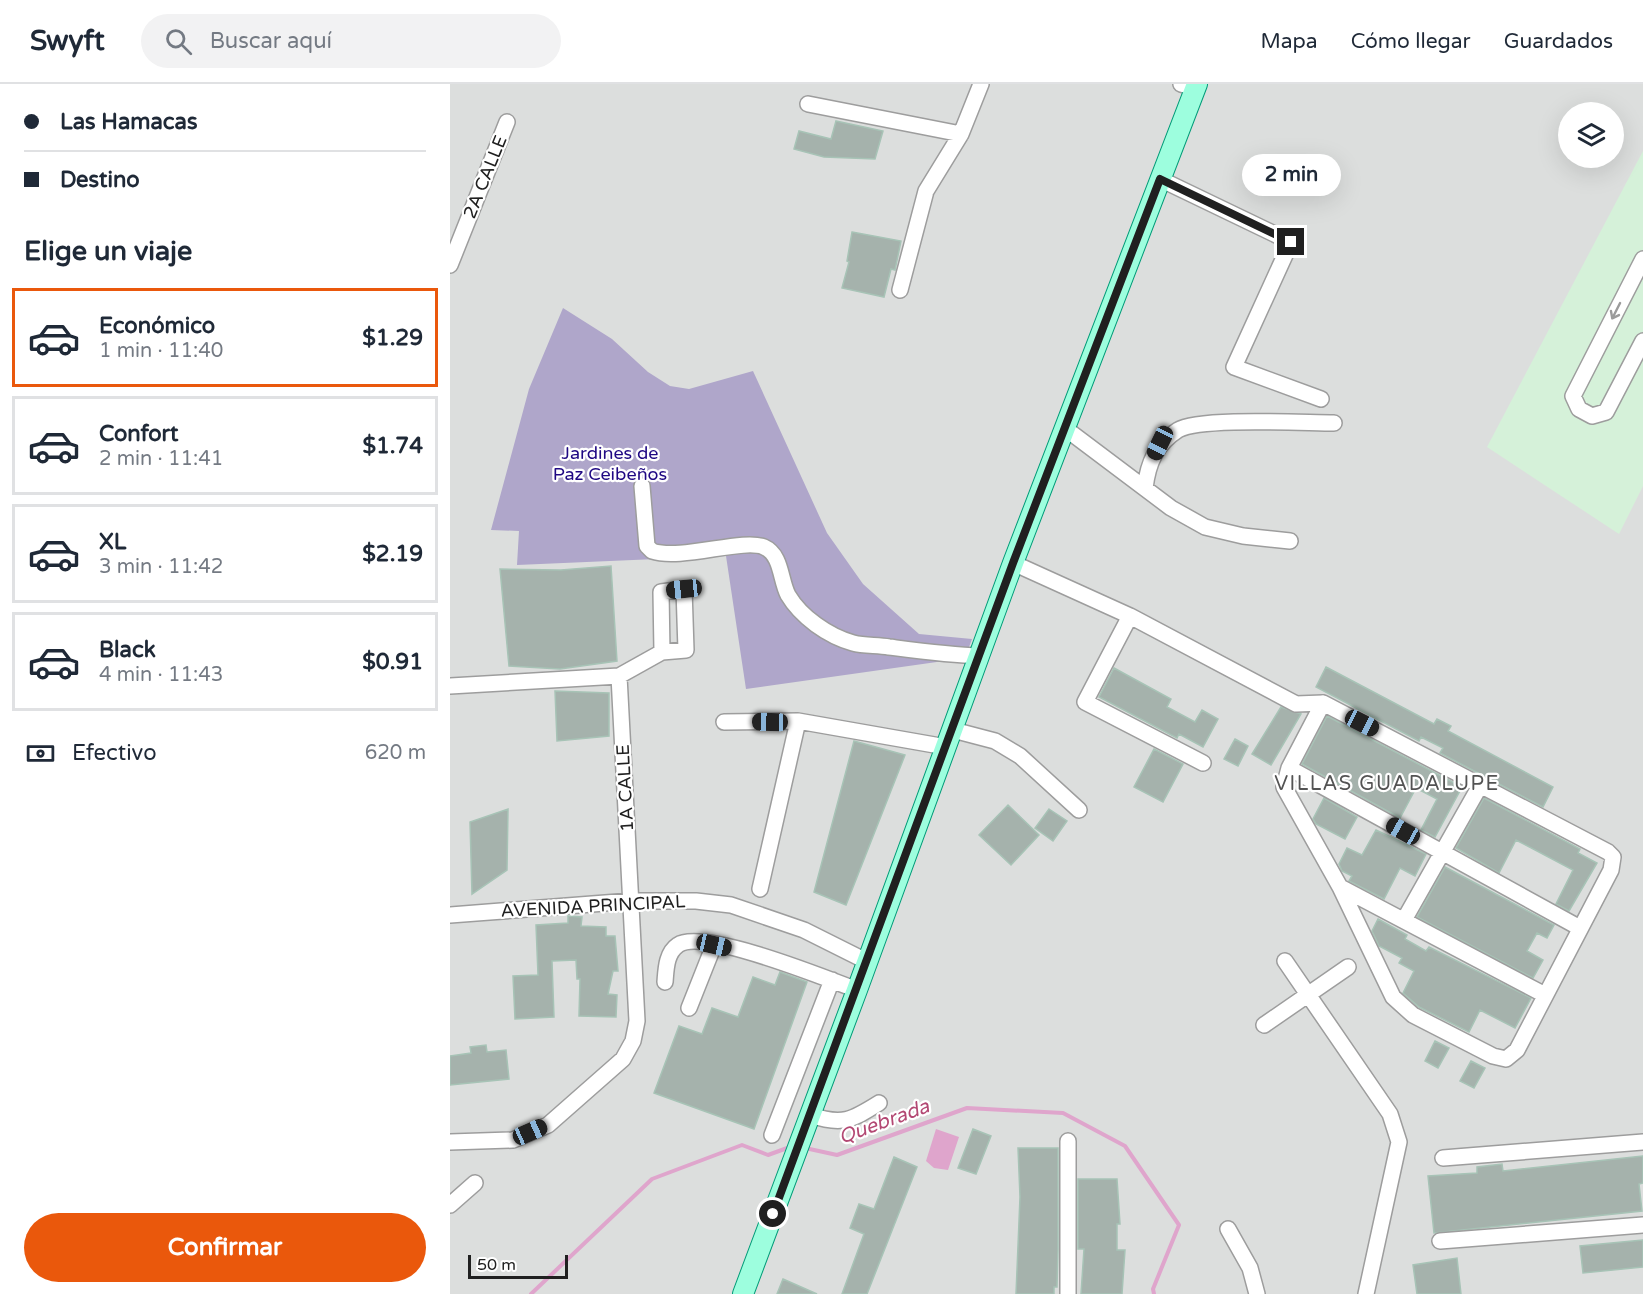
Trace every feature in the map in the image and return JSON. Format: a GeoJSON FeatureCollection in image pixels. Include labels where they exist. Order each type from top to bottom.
{"type":"FeatureCollection","features":[{"type":"Feature","properties":{"kind":"main road"},"geometry":{"type":"LineString","coordinates":[[743,1294],[858,990],[1013,563],[1160,179],[1191,85]]}},
{"type":"Feature","properties":{"kind":"street"},"geometry":{"type":"LineString","coordinates":[[900,290],[926,191],[961,134],[981,84]]}},
{"type":"Feature","properties":{"kind":"street"},"geometry":{"type":"LineString","coordinates":[[808,104],[961,134]]}},
{"type":"Feature","properties":{"kind":"street","name":"2A CALLE"},"geometry":{"type":"LineString","coordinates":[[450,265],[507,122]]}},
{"type":"Feature","properties":{"kind":"street"},"geometry":{"type":"LineString","coordinates":[[1160,179],[1291,242],[1234,367],[1321,399]]}},
{"type":"Feature","properties":{"kind":"street"},"geometry":{"type":"LineString","coordinates":[[1643,259],[1573,396],[1579,409],[1592,416],[1606,412],[1643,340]]}},
{"type":"Feature","properties":{"kind":"street"},"geometry":{"type":"LineString","coordinates":[[1145,488],[1147,469],[1160,443],[1180,429],[1226,423],[1334,423]]}},
{"type":"Feature","properties":{"kind":"street"},"geometry":{"type":"LineString","coordinates":[[1066,429],[1171,508],[1205,527],[1243,536],[1290,541]]}},
{"type":"Feature","properties":{"kind":"street"},"geometry":{"type":"LineString","coordinates":[[642,486],[647,546],[652,551],[710,551],[754,544],[766,548],[775,556],[788,594],[809,619],[835,636],[854,643],[931,654],[980,656]]}},
{"type":"Feature","properties":{"kind":"street"},"geometry":{"type":"LineString","coordinates":[[1013,563],[1130,616],[1296,704],[1323,703],[1603,849],[1613,857],[1611,870],[1517,1050],[1506,1059],[1499,1059],[1413,1015],[1393,997],[1340,887],[1284,787],[1289,768],[1323,703]]}},
{"type":"Feature","properties":{"kind":"street"},"geometry":{"type":"LineString","coordinates":[[1130,616],[1085,702],[1203,763]]}},
{"type":"Feature","properties":{"kind":"street"},"geometry":{"type":"LineString","coordinates":[[450,686],[619,676],[662,652]]}},
{"type":"Feature","properties":{"kind":"street","name":"1A CALLE"},"geometry":{"type":"LineString","coordinates":[[450,1142],[513,1140],[548,1125],[622,1059],[633,1041],[637,1022],[619,676]]}},
{"type":"Feature","properties":{"kind":"street"},"geometry":{"type":"LineString","coordinates":[[724,722],[798,722],[950,739],[994,741],[1020,756],[1079,810]]}},
{"type":"Feature","properties":{"kind":"street"},"geometry":{"type":"LineString","coordinates":[[760,889],[798,722]]}},
{"type":"Feature","properties":{"kind":"street"},"geometry":{"type":"LineString","coordinates":[[1289,768],[1580,928]]}},
{"type":"Feature","properties":{"kind":"street"},"geometry":{"type":"LineString","coordinates":[[1404,920],[1480,784]]}},
{"type":"Feature","properties":{"kind":"street"},"geometry":{"type":"LineString","coordinates":[[1340,887],[1545,995]]}},
{"type":"Feature","properties":{"kind":"street","name":"AVENIDA PRINCIPAL"},"geometry":{"type":"LineString","coordinates":[[450,915],[632,901],[696,901],[731,905],[804,930],[868,962]]}},
{"type":"Feature","properties":{"kind":"street"},"geometry":{"type":"LineString","coordinates":[[665,982],[668,958],[677,945],[692,940],[771,958],[858,990]]}},
{"type":"Feature","properties":{"kind":"street"},"geometry":{"type":"LineString","coordinates":[[689,1008],[714,945]]}},
{"type":"Feature","properties":{"kind":"street"},"geometry":{"type":"LineString","coordinates":[[1285,961],[1390,1114],[1397,1129],[1399,1142],[1366,1294]]}},
{"type":"Feature","properties":{"kind":"street"},"geometry":{"type":"LineString","coordinates":[[1264,1025],[1348,967]]}},
{"type":"Feature","properties":{"kind":"street"},"geometry":{"type":"LineString","coordinates":[[772,1135],[832,980]]}},
{"type":"Feature","properties":{"kind":"street"},"geometry":{"type":"LineString","coordinates":[[810,1118],[842,1122],[879,1102]]}},
{"type":"Feature","properties":{"kind":"street"},"geometry":{"type":"LineString","coordinates":[[1068,1141],[1068,1294]]}},
{"type":"Feature","properties":{"kind":"street"},"geometry":{"type":"LineString","coordinates":[[1443,1158],[1643,1142]]}},
{"type":"Feature","properties":{"kind":"street"},"geometry":{"type":"LineString","coordinates":[[450,1205],[475,1183]]}},
{"type":"Feature","properties":{"kind":"street"},"geometry":{"type":"LineString","coordinates":[[1440,1241],[1643,1225]]}},
{"type":"Feature","properties":{"kind":"street"},"geometry":{"type":"LineString","coordinates":[[1228,1229],[1250,1269],[1257,1294]]}},
{"type":"Feature","properties":{"kind":"shaded area"},"geometry":{"type":"Polygon","coordinates":[[[450,84],[1643,84],[1643,1294],[450,1294],[450,84]]]}},
{"type":"Feature","properties":{"kind":"shaded area"},"geometry":{"type":"Polygon","coordinates":[[[1643,151],[1643,486],[1619,534],[1487,447],[1643,151]]]}},
{"type":"Feature","properties":{"kind":"shaded area"},"geometry":{"type":"Polygon","coordinates":[[[936,1129],[959,1137],[948,1170],[934,1168],[926,1161],[936,1129]]]}},
{"type":"Feature","properties":{"kind":"green space","name":"Jardines de Paz Ceibeños"},"geometry":{"type":"Polygon","coordinates":[[[563,308],[612,339],[648,372],[670,386],[689,389],[753,371],[827,533],[863,584],[919,634],[972,639],[965,658],[746,689],[726,556],[517,565],[519,531],[491,530],[529,389],[563,308]]]}},
{"type":"Feature","properties":{"kind":"building"},"geometry":{"type":"Polygon","coordinates":[[[836,121],[883,131],[875,159],[824,157],[794,149],[799,131],[831,139],[836,121]]]}},
{"type":"Feature","properties":{"kind":"building"},"geometry":{"type":"Polygon","coordinates":[[[852,232],[901,241],[895,270],[891,269],[884,297],[842,288],[849,262],[847,261],[852,232]]]}},
{"type":"Feature","properties":{"kind":"building"},"geometry":{"type":"Polygon","coordinates":[[[611,566],[617,661],[560,669],[509,666],[500,569],[561,570],[611,566]]]}},
{"type":"Feature","properties":{"kind":"building"},"geometry":{"type":"Polygon","coordinates":[[[1326,667],[1434,724],[1437,719],[1451,726],[1448,731],[1553,787],[1543,807],[1440,753],[1443,748],[1421,737],[1419,741],[1316,687],[1326,667]]]}},
{"type":"Feature","properties":{"kind":"building"},"geometry":{"type":"Polygon","coordinates":[[[1114,668],[1171,699],[1167,707],[1195,722],[1202,710],[1218,719],[1203,747],[1179,734],[1177,738],[1099,697],[1114,668]]]}},
{"type":"Feature","properties":{"kind":"building"},"geometry":{"type":"Polygon","coordinates":[[[555,691],[609,693],[609,736],[557,741],[555,691]]]}},
{"type":"Feature","properties":{"kind":"building"},"geometry":{"type":"Polygon","coordinates":[[[1281,707],[1301,714],[1271,765],[1252,754],[1281,707]]]}},
{"type":"Feature","properties":{"kind":"building"},"geometry":{"type":"Polygon","coordinates":[[[1327,716],[1462,787],[1435,837],[1421,830],[1437,799],[1416,788],[1400,818],[1302,764],[1327,716]]]}},
{"type":"Feature","properties":{"kind":"building"},"geometry":{"type":"Polygon","coordinates":[[[1235,739],[1248,746],[1238,766],[1224,759],[1235,739]]]}},
{"type":"Feature","properties":{"kind":"building"},"geometry":{"type":"Polygon","coordinates":[[[854,741],[905,755],[846,905],[814,892],[854,741]]]}},
{"type":"Feature","properties":{"kind":"building"},"geometry":{"type":"Polygon","coordinates":[[[1154,749],[1183,764],[1163,802],[1134,787],[1154,749]]]}},
{"type":"Feature","properties":{"kind":"building"},"geometry":{"type":"Polygon","coordinates":[[[1324,798],[1357,817],[1345,839],[1316,824],[1313,819],[1324,798]]]}},
{"type":"Feature","properties":{"kind":"building"},"geometry":{"type":"Polygon","coordinates":[[[1484,798],[1580,849],[1578,853],[1597,863],[1569,911],[1556,904],[1573,870],[1516,840],[1499,873],[1456,848],[1484,798]]]}},
{"type":"Feature","properties":{"kind":"building"},"geometry":{"type":"Polygon","coordinates":[[[1008,805],[1039,835],[1011,865],[979,835],[1008,805]]]}},
{"type":"Feature","properties":{"kind":"building"},"geometry":{"type":"Polygon","coordinates":[[[508,809],[507,870],[472,894],[470,822],[508,809]]]}},
{"type":"Feature","properties":{"kind":"building"},"geometry":{"type":"Polygon","coordinates":[[[1049,809],[1067,821],[1053,841],[1035,828],[1049,809]]]}},
{"type":"Feature","properties":{"kind":"building"},"geometry":{"type":"Polygon","coordinates":[[[1376,830],[1426,854],[1415,876],[1400,868],[1384,899],[1349,881],[1352,876],[1342,871],[1339,864],[1347,848],[1362,855],[1376,830]]]}},
{"type":"Feature","properties":{"kind":"building"},"geometry":{"type":"Polygon","coordinates":[[[1445,867],[1554,925],[1547,938],[1537,933],[1527,951],[1543,960],[1533,978],[1417,917],[1445,867]]]}},
{"type":"Feature","properties":{"kind":"building"},"geometry":{"type":"Polygon","coordinates":[[[568,916],[582,917],[581,926],[606,927],[606,936],[615,936],[618,971],[613,971],[608,994],[617,995],[616,1017],[579,1016],[580,979],[577,979],[576,960],[552,961],[554,1017],[515,1019],[513,976],[538,975],[536,925],[568,923],[568,916]]]}},
{"type":"Feature","properties":{"kind":"building"},"geometry":{"type":"Polygon","coordinates":[[[1378,919],[1407,935],[1405,939],[1426,951],[1429,947],[1531,998],[1515,1028],[1480,1010],[1469,1032],[1419,1007],[1403,993],[1414,971],[1399,963],[1402,958],[1379,946],[1372,931],[1378,919]]]}},
{"type":"Feature","properties":{"kind":"building"},"geometry":{"type":"Polygon","coordinates":[[[780,972],[807,982],[754,1129],[654,1093],[679,1026],[702,1034],[712,1008],[738,1017],[753,977],[775,985],[780,972]]]}},
{"type":"Feature","properties":{"kind":"building"},"geometry":{"type":"Polygon","coordinates":[[[1435,1041],[1449,1048],[1438,1068],[1425,1061],[1435,1041]]]}},
{"type":"Feature","properties":{"kind":"building"},"geometry":{"type":"Polygon","coordinates":[[[486,1045],[487,1052],[506,1050],[509,1079],[450,1085],[450,1056],[471,1053],[470,1047],[486,1045]]]}},
{"type":"Feature","properties":{"kind":"building"},"geometry":{"type":"Polygon","coordinates":[[[1471,1061],[1485,1068],[1474,1088],[1460,1081],[1471,1061]]]}},
{"type":"Feature","properties":{"kind":"building"},"geometry":{"type":"Polygon","coordinates":[[[973,1129],[991,1136],[976,1174],[958,1168],[973,1129]]]}},
{"type":"Feature","properties":{"kind":"building"},"geometry":{"type":"Polygon","coordinates":[[[1018,1148],[1058,1148],[1057,1287],[1054,1287],[1054,1294],[1016,1294],[1020,1197],[1018,1148]]]}},
{"type":"Feature","properties":{"kind":"building"},"geometry":{"type":"Polygon","coordinates":[[[1643,1156],[1643,1183],[1639,1184],[1642,1211],[1434,1233],[1428,1176],[1477,1173],[1477,1167],[1502,1164],[1503,1171],[1643,1156]]]}},
{"type":"Feature","properties":{"kind":"building"},"geometry":{"type":"Polygon","coordinates":[[[894,1157],[917,1167],[867,1294],[842,1294],[864,1234],[850,1228],[859,1204],[874,1209],[894,1157]]]}},
{"type":"Feature","properties":{"kind":"building"},"geometry":{"type":"Polygon","coordinates":[[[1078,1179],[1117,1179],[1120,1224],[1117,1224],[1117,1250],[1125,1250],[1122,1294],[1081,1294],[1084,1249],[1078,1249],[1078,1179]]]}},
{"type":"Feature","properties":{"kind":"building"},"geometry":{"type":"Polygon","coordinates":[[[1643,1240],[1643,1267],[1583,1273],[1580,1246],[1643,1240]]]}},
{"type":"Feature","properties":{"kind":"building"},"geometry":{"type":"Polygon","coordinates":[[[1457,1258],[1461,1294],[1417,1294],[1413,1265],[1457,1258]]]}},
{"type":"Feature","properties":{"kind":"building"},"geometry":{"type":"Polygon","coordinates":[[[783,1279],[817,1294],[777,1294],[783,1279]]]}},
{"type":"Feature","properties":{"kind":"waterway","name":"Quebrada"},"geometry":{"type":"LineString","coordinates":[[805,1148],[837,1155],[967,1108],[1063,1113],[1125,1146],[1179,1225],[1153,1289],[1154,1294]]}},
{"type":"Feature","properties":{"kind":"waterway","name":"Quebrada"},"geometry":{"type":"LineString","coordinates":[[531,1294],[652,1179],[742,1145],[768,1155],[790,1147]]}},
{"type":"Feature","properties":{"kind":"district","name":"VILLAS GUADALUPE"},"geometry":{"type":"Point","coordinates":[1387,784]}},
{"type":"Feature","properties":{"kind":"route"},"geometry":{"type":"LineString","coordinates":[[773,1214],[858,990],[1013,563],[1160,179],[1291,242]]}}]}
